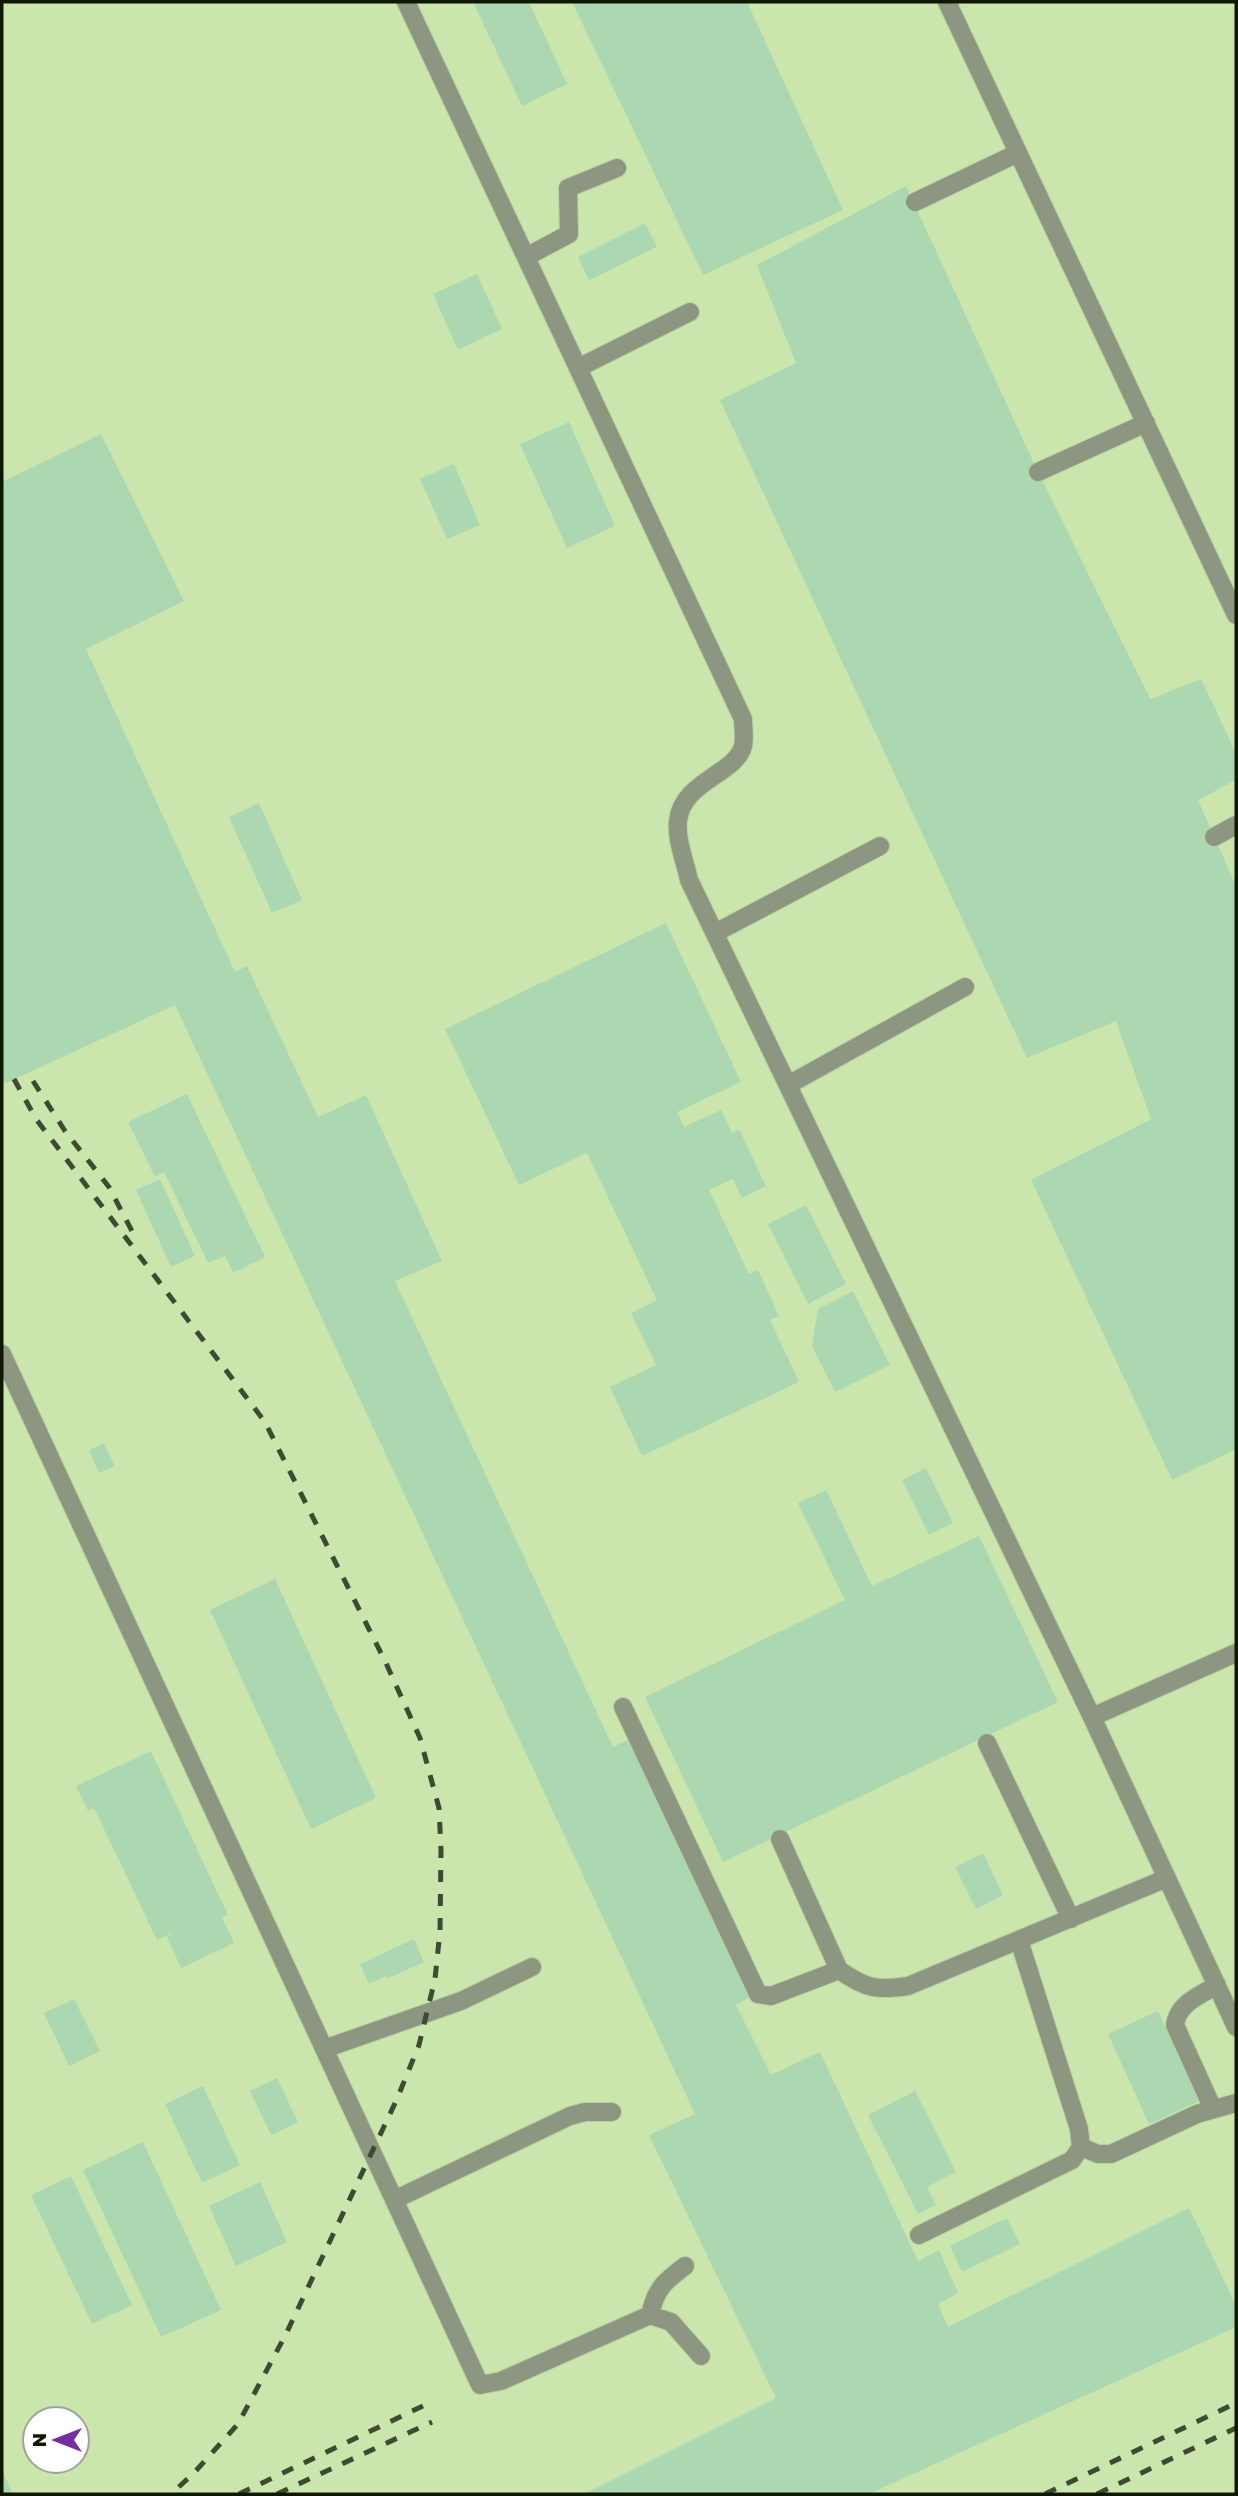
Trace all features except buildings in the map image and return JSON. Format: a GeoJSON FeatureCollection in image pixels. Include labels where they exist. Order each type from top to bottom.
{"type":"FeatureCollection","features":[{"type":"Feature","properties":{"kind":"lane"},"geometry":{"type":"LineString","coordinates":[[406,2],[743,719],[744,745],[738,757],[691,793],[678,818],[678,833],[690,880],[1092,1717],[1236,2027]]}},
{"type":"Feature","properties":{"kind":"lane"},"geometry":{"type":"LineString","coordinates":[[947,2],[1236,615]]}},
{"type":"Feature","properties":{"kind":"lane"},"geometry":{"type":"LineString","coordinates":[[915,202],[1018,153]]}},
{"type":"Feature","properties":{"kind":"lane"},"geometry":{"type":"LineString","coordinates":[[526,257],[569,234],[569,188],[617,168]]}},
{"type":"Feature","properties":{"kind":"lane"},"geometry":{"type":"LineString","coordinates":[[578,368],[690,312]]}},
{"type":"Feature","properties":{"kind":"lane"},"geometry":{"type":"LineString","coordinates":[[1038,472],[1146,423]]}},
{"type":"Feature","properties":{"kind":"lane"},"geometry":{"type":"LineString","coordinates":[[1214,837],[1236,825]]}},
{"type":"Feature","properties":{"kind":"lane"},"geometry":{"type":"LineString","coordinates":[[715,933],[880,846]]}},
{"type":"Feature","properties":{"kind":"lane"},"geometry":{"type":"LineString","coordinates":[[788,1085],[965,987]]}},
{"type":"Feature","properties":{"kind":"lane"},"geometry":{"type":"LineString","coordinates":[[2,1354],[480,2385],[501,2381],[650,2315],[671,2322],[701,2356]]}},
{"type":"Feature","properties":{"kind":"lane"},"geometry":{"type":"LineString","coordinates":[[1092,1717],[1236,1653]]}},
{"type":"Feature","properties":{"kind":"lane"},"geometry":{"type":"LineString","coordinates":[[623,1707],[758,1994],[771,1996],[839,1970]]}},
{"type":"Feature","properties":{"kind":"lane"},"geometry":{"type":"LineString","coordinates":[[987,1743],[1071,1919]]}},
{"type":"Feature","properties":{"kind":"lane"},"geometry":{"type":"LineString","coordinates":[[780,1839],[839,1970],[858,1984],[874,1989],[908,1986],[1167,1878]]}},
{"type":"Feature","properties":{"kind":"lane"},"geometry":{"type":"LineString","coordinates":[[919,2235],[1072,2160],[1081,2147],[1079,2129],[1019,1940]]}},
{"type":"Feature","properties":{"kind":"lane"},"geometry":{"type":"LineString","coordinates":[[324,2049],[461,2001],[532,1967]]}},
{"type":"Feature","properties":{"kind":"lane"},"geometry":{"type":"LineString","coordinates":[[1213,2109],[1175,2025],[1181,2006],[1217,1985]]}},
{"type":"Feature","properties":{"kind":"lane"},"geometry":{"type":"LineString","coordinates":[[1081,2147],[1098,2154],[1111,2154],[1213,2109],[1236,2103]]}},
{"type":"Feature","properties":{"kind":"lane"},"geometry":{"type":"LineString","coordinates":[[394,2200],[570,2116],[585,2112],[612,2112]]}},
{"type":"Feature","properties":{"kind":"lane"},"geometry":{"type":"LineString","coordinates":[[650,2315],[654,2295],[663,2283],[685,2266]]}},
{"type":"Feature","properties":{"kind":"shaded area"},"geometry":{"type":"Polygon","coordinates":[[[2,2],[1236,2],[1236,2494],[2,2494],[2,2]]]}},
{"type":"Feature","properties":{"kind":"railway"},"geometry":{"type":"LineString","coordinates":[[14,1079],[36,1119],[265,1422],[385,1661],[420,1738],[439,1808],[440,1931],[435,1979],[419,2045],[397,2099],[286,2334],[238,2424],[171,2494]]}},
{"type":"Feature","properties":{"kind":"railway"},"geometry":{"type":"LineString","coordinates":[[33,1081],[65,1131],[109,1187],[134,1235]]}},
{"type":"Feature","properties":{"kind":"railway"},"geometry":{"type":"LineString","coordinates":[[1045,2494],[1236,2403]]}},
{"type":"Feature","properties":{"kind":"railway"},"geometry":{"type":"LineString","coordinates":[[239,2494],[427,2404]]}},
{"type":"Feature","properties":{"kind":"railway"},"geometry":{"type":"LineString","coordinates":[[277,2494],[432,2422]]}},
{"type":"Feature","properties":{"kind":"railway"},"geometry":{"type":"LineString","coordinates":[[1097,2494],[1236,2428]]}}]}
